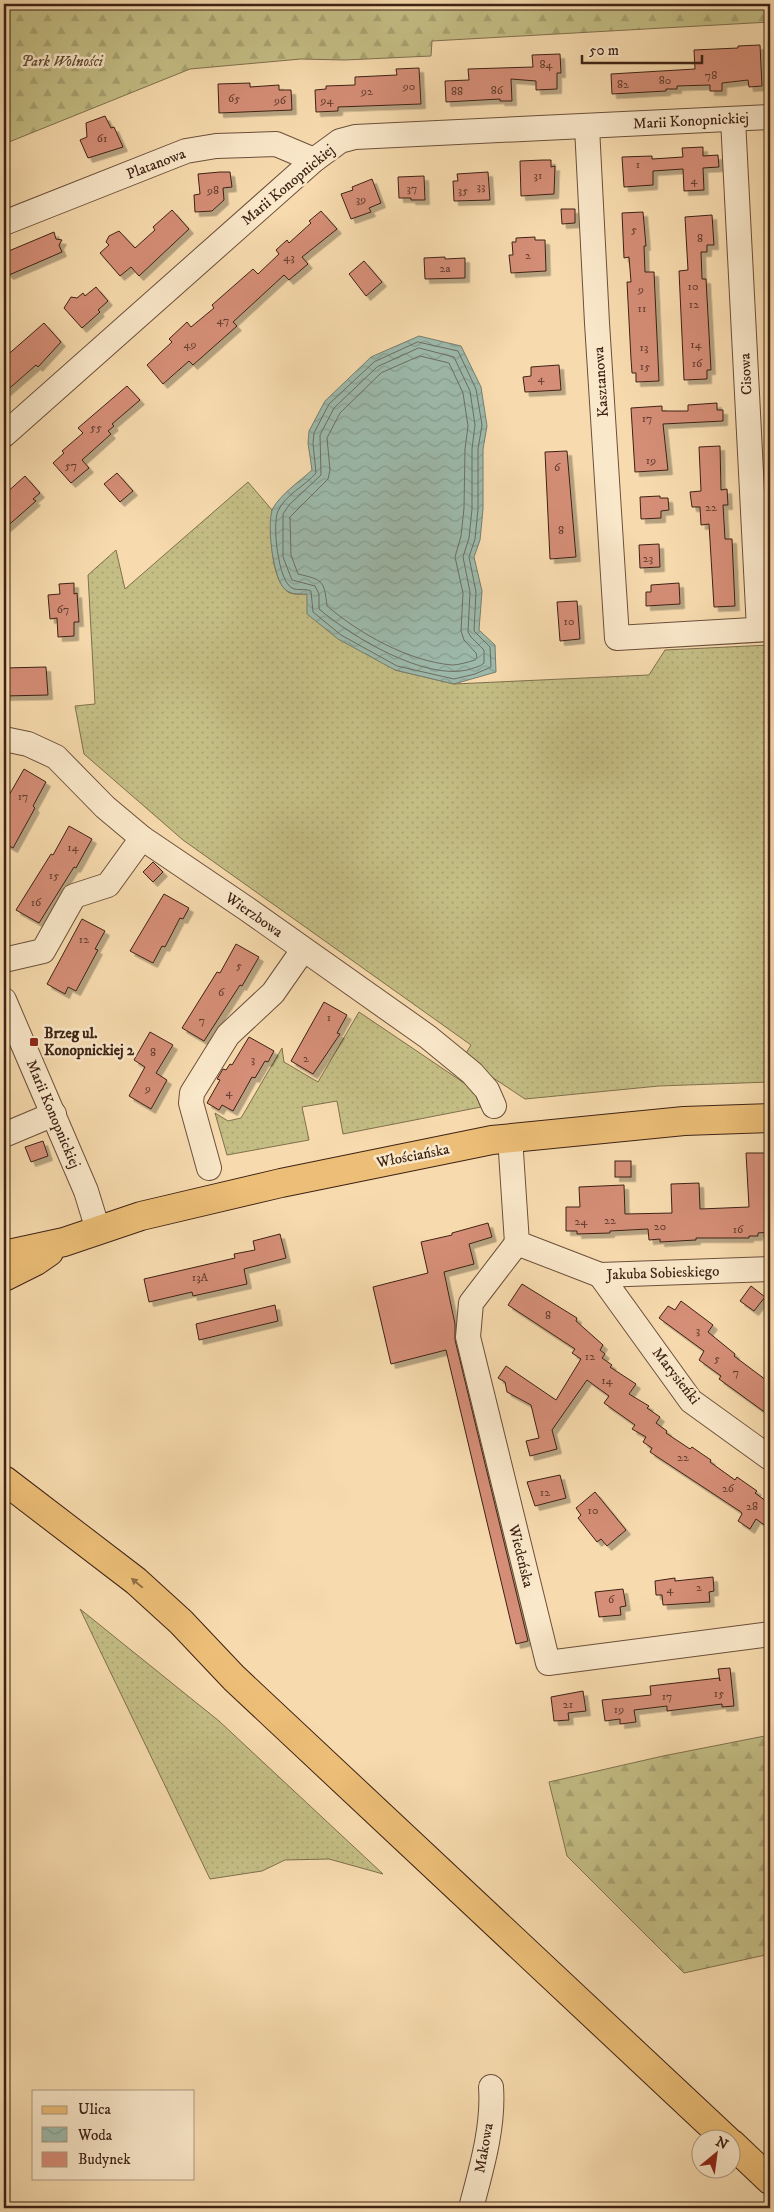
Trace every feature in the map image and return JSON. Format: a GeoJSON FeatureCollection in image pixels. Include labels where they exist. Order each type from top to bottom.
{"type":"FeatureCollection","features":[{"type":"Feature","properties":{"kind":"main road","name":"Włościańska"},"geometry":{"type":"LineString","coordinates":[[4,1255],[64,1242],[141,1216],[281,1183],[510,1137],[684,1121],[770,1118]]}},
{"type":"Feature","properties":{"kind":"main road","name":"Włościańska"},"geometry":{"type":"LineString","coordinates":[[4,1277],[36,1261],[64,1242]]}},
{"type":"Feature","properties":{"kind":"main road"},"geometry":{"type":"LineString","coordinates":[[4,1480],[136,1582],[181,1622],[234,1678],[715,2130]]}},
{"type":"Feature","properties":{"kind":"main road"},"geometry":{"type":"LineString","coordinates":[[4,1503],[183,1642],[234,1678]]}},
{"type":"Feature","properties":{"kind":"main road"},"geometry":{"type":"LineString","coordinates":[[742,2153],[770,2180]]}},
{"type":"Feature","properties":{"kind":"street","name":"Marii Konopnickiej"},"geometry":{"type":"LineString","coordinates":[[4,435],[314,160],[340,141],[355,137],[770,117]]}},
{"type":"Feature","properties":{"kind":"street","name":"Cisowa"},"geometry":{"type":"LineString","coordinates":[[733,119],[765,629]]}},
{"type":"Feature","properties":{"kind":"street","name":"Kasztanowa"},"geometry":{"type":"LineString","coordinates":[[588,127],[597,323],[617,638],[765,629]]}},
{"type":"Feature","properties":{"kind":"street","name":"Platanowa"},"geometry":{"type":"LineString","coordinates":[[4,223],[186,151],[216,146],[276,144],[314,160]]}},
{"type":"Feature","properties":{"kind":"street","name":"Wierzbowa"},"geometry":{"type":"LineString","coordinates":[[4,739],[28,744],[56,757],[105,807],[142,838],[247,909],[405,1021],[472,1073],[487,1090],[494,1106]]}},
{"type":"Feature","properties":{"kind":"street"},"geometry":{"type":"LineString","coordinates":[[4,960],[43,951],[74,896],[108,884],[142,838]]}},
{"type":"Feature","properties":{"kind":"street"},"geometry":{"type":"LineString","coordinates":[[209,1168],[191,1103],[192,1093],[228,1035],[273,993],[303,950]]}},
{"type":"Feature","properties":{"kind":"street","name":"Marii Konopnickiej"},"geometry":{"type":"LineString","coordinates":[[4,1000],[86,1191],[98,1230]]}},
{"type":"Feature","properties":{"kind":"street"},"geometry":{"type":"LineString","coordinates":[[4,1135],[54,1114]]}},
{"type":"Feature","properties":{"kind":"street"},"geometry":{"type":"LineString","coordinates":[[510,1137],[517,1243]]}},
{"type":"Feature","properties":{"kind":"street","name":"Jakuba Sobieskiego"},"geometry":{"type":"LineString","coordinates":[[517,1243],[600,1275],[770,1269]]}},
{"type":"Feature","properties":{"kind":"street","name":"Wiedeńska"},"geometry":{"type":"LineString","coordinates":[[517,1243],[471,1303],[468,1337],[548,1663],[770,1634]]}},
{"type":"Feature","properties":{"kind":"street","name":"Marysieńki"},"geometry":{"type":"LineString","coordinates":[[600,1275],[691,1401],[770,1458]]}},
{"type":"Feature","properties":{"kind":"street","name":"Makowa"},"geometry":{"type":"LineString","coordinates":[[471,2208],[480,2172],[492,2103],[490,2087]]}},
{"type":"Feature","properties":{"kind":"green space","name":"Park Wolności"},"geometry":{"type":"Polygon","coordinates":[[[4,4],[770,4],[770,22],[432,41],[431,56],[345,60],[301,59],[190,69],[4,144],[4,4]]]}},
{"type":"Feature","properties":{"kind":"green space"},"geometry":{"type":"Polygon","coordinates":[[[248,482],[272,510],[272,554],[274,566],[282,586],[290,593],[307,594],[395,670],[454,684],[649,675],[665,650],[770,645],[770,1082],[659,1086],[525,1099],[463,1058],[471,1045],[183,840],[84,754],[75,706],[95,704],[88,575],[116,550],[125,589],[248,482]]]}},
{"type":"Feature","properties":{"kind":"green space"},"geometry":{"type":"Polygon","coordinates":[[[359,1012],[473,1089],[481,1107],[343,1134],[337,1101],[302,1107],[309,1140],[227,1155],[215,1113],[228,1121],[241,1118],[282,1048],[284,1062],[318,1082],[359,1012]]]}},
{"type":"Feature","properties":{"kind":"green space"},"geometry":{"type":"Polygon","coordinates":[[[80,1609],[219,1721],[383,1874],[329,1859],[285,1860],[262,1871],[210,1879],[80,1609]]]}},
{"type":"Feature","properties":{"kind":"green space"},"geometry":{"type":"Polygon","coordinates":[[[770,1735],[770,1954],[684,1973],[567,1856],[549,1782],[663,1756],[770,1735]]]}},
{"type":"Feature","properties":{"kind":"water"},"geometry":{"type":"Polygon","coordinates":[[[419,336],[461,346],[481,387],[487,426],[483,449],[483,509],[480,540],[474,557],[482,591],[479,630],[495,645],[496,672],[454,684],[395,670],[338,639],[307,614],[307,594],[291,593],[285,590],[279,581],[270,536],[273,508],[286,493],[312,470],[308,443],[309,431],[325,401],[371,357],[419,336]]]}},
{"type":"Feature","properties":{"kind":"building"},"geometry":{"type":"Polygon","coordinates":[[[760,45],[762,86],[749,87],[748,80],[722,83],[722,91],[710,91],[710,85],[677,86],[677,89],[666,89],[666,91],[612,94],[611,74],[695,69],[694,50],[760,45]]]}},
{"type":"Feature","properties":{"kind":"building"},"geometry":{"type":"Polygon","coordinates":[[[560,54],[561,73],[557,73],[557,89],[536,90],[536,81],[511,79],[512,101],[500,101],[500,99],[446,102],[445,81],[469,80],[468,69],[533,67],[532,55],[560,54]]]}},
{"type":"Feature","properties":{"kind":"building"},"geometry":{"type":"Polygon","coordinates":[[[419,68],[421,104],[338,107],[338,111],[316,112],[315,90],[326,89],[326,86],[355,85],[355,77],[397,75],[396,69],[419,68]]]}},
{"type":"Feature","properties":{"kind":"building"},"geometry":{"type":"Polygon","coordinates":[[[250,83],[250,87],[279,85],[279,90],[291,90],[292,110],[219,113],[218,84],[250,83]]]}},
{"type":"Feature","properties":{"kind":"building"},"geometry":{"type":"Polygon","coordinates":[[[105,116],[111,128],[114,127],[123,147],[88,158],[80,140],[87,137],[86,123],[105,116]]]}},
{"type":"Feature","properties":{"kind":"building"},"geometry":{"type":"Polygon","coordinates":[[[703,147],[703,156],[718,155],[719,167],[703,168],[704,190],[684,191],[683,169],[653,171],[653,185],[624,187],[622,157],[652,156],[652,159],[683,157],[682,148],[703,147]]]}},
{"type":"Feature","properties":{"kind":"building"},"geometry":{"type":"Polygon","coordinates":[[[551,160],[551,167],[555,166],[554,194],[521,196],[520,161],[551,160]]]}},
{"type":"Feature","properties":{"kind":"building"},"geometry":{"type":"Polygon","coordinates":[[[230,172],[232,187],[223,188],[224,200],[212,211],[195,212],[194,195],[200,194],[198,174],[230,172]]]}},
{"type":"Feature","properties":{"kind":"building"},"geometry":{"type":"Polygon","coordinates":[[[488,172],[490,200],[454,201],[453,181],[458,181],[457,174],[488,172]]]}},
{"type":"Feature","properties":{"kind":"building"},"geometry":{"type":"Polygon","coordinates":[[[424,176],[425,200],[399,198],[398,177],[424,176]]]}},
{"type":"Feature","properties":{"kind":"building"},"geometry":{"type":"Polygon","coordinates":[[[372,179],[381,203],[369,208],[371,212],[351,219],[341,194],[353,190],[352,187],[372,179]]]}},
{"type":"Feature","properties":{"kind":"building"},"geometry":{"type":"Polygon","coordinates":[[[561,209],[575,209],[575,223],[562,224],[561,209]]]}},
{"type":"Feature","properties":{"kind":"building"},"geometry":{"type":"Polygon","coordinates":[[[172,210],[189,229],[139,276],[131,267],[120,276],[100,253],[109,245],[106,242],[109,236],[119,231],[135,248],[155,230],[153,227],[172,210]]]}},
{"type":"Feature","properties":{"kind":"building"},"geometry":{"type":"Polygon","coordinates":[[[321,211],[337,229],[302,257],[308,264],[289,280],[284,275],[233,322],[237,326],[193,365],[189,361],[163,384],[147,365],[172,342],[169,339],[187,322],[191,327],[214,308],[212,305],[253,269],[258,274],[279,254],[276,250],[287,240],[289,243],[321,211]]]}},
{"type":"Feature","properties":{"kind":"building"},"geometry":{"type":"Polygon","coordinates":[[[643,212],[646,246],[644,246],[645,272],[654,272],[659,381],[636,382],[636,373],[632,373],[631,359],[627,282],[631,282],[629,257],[624,258],[622,213],[643,212]]]}},
{"type":"Feature","properties":{"kind":"building"},"geometry":{"type":"Polygon","coordinates":[[[712,215],[714,245],[707,245],[707,252],[701,252],[702,279],[706,279],[711,370],[707,370],[707,379],[684,380],[679,271],[688,270],[685,217],[712,215]]]}},
{"type":"Feature","properties":{"kind":"building"},"geometry":{"type":"Polygon","coordinates":[[[54,232],[56,239],[62,240],[59,245],[62,252],[9,275],[4,270],[4,253],[54,232]]]}},
{"type":"Feature","properties":{"kind":"building"},"geometry":{"type":"Polygon","coordinates":[[[535,237],[535,240],[545,240],[546,271],[511,273],[509,255],[513,255],[512,242],[516,242],[516,238],[535,237]]]}},
{"type":"Feature","properties":{"kind":"building"},"geometry":{"type":"Polygon","coordinates":[[[445,257],[445,259],[465,258],[465,278],[425,279],[424,258],[445,257]]]}},
{"type":"Feature","properties":{"kind":"building"},"geometry":{"type":"Polygon","coordinates":[[[364,261],[382,282],[366,296],[349,274],[364,261]]]}},
{"type":"Feature","properties":{"kind":"building"},"geometry":{"type":"Polygon","coordinates":[[[96,287],[108,301],[98,310],[100,312],[82,328],[64,308],[71,297],[77,298],[83,293],[85,296],[96,287]]]}},
{"type":"Feature","properties":{"kind":"building"},"geometry":{"type":"Polygon","coordinates":[[[44,323],[61,342],[38,367],[36,365],[4,393],[4,358],[44,323]]]}},
{"type":"Feature","properties":{"kind":"building"},"geometry":{"type":"Polygon","coordinates":[[[559,365],[561,390],[525,392],[523,377],[531,376],[531,367],[559,365]]]}},
{"type":"Feature","properties":{"kind":"building"},"geometry":{"type":"Polygon","coordinates":[[[127,386],[140,400],[112,424],[114,426],[108,431],[111,434],[82,460],[89,468],[71,483],[53,463],[64,453],[62,451],[83,433],[78,428],[127,386]]]}},
{"type":"Feature","properties":{"kind":"building"},"geometry":{"type":"Polygon","coordinates":[[[717,403],[717,410],[723,410],[723,421],[663,424],[668,470],[635,472],[631,408],[662,406],[662,411],[688,411],[688,405],[717,403]]]}},
{"type":"Feature","properties":{"kind":"building"},"geometry":{"type":"Polygon","coordinates":[[[720,446],[721,490],[727,489],[728,505],[723,505],[725,539],[732,539],[735,606],[714,607],[709,524],[701,525],[700,507],[692,507],[690,492],[701,491],[699,447],[720,446]]]}},
{"type":"Feature","properties":{"kind":"building"},"geometry":{"type":"Polygon","coordinates":[[[567,451],[576,557],[550,559],[545,452],[567,451]]]}},
{"type":"Feature","properties":{"kind":"building"},"geometry":{"type":"Polygon","coordinates":[[[117,473],[133,491],[120,502],[104,484],[117,473]]]}},
{"type":"Feature","properties":{"kind":"building"},"geometry":{"type":"Polygon","coordinates":[[[25,476],[40,493],[33,499],[36,501],[4,529],[4,495],[25,476]]]}},
{"type":"Feature","properties":{"kind":"building"},"geometry":{"type":"Polygon","coordinates":[[[660,496],[660,498],[668,498],[669,510],[661,511],[661,518],[641,519],[640,497],[660,496]]]}},
{"type":"Feature","properties":{"kind":"building"},"geometry":{"type":"Polygon","coordinates":[[[659,544],[660,567],[640,568],[639,545],[659,544]]]}},
{"type":"Feature","properties":{"kind":"building"},"geometry":{"type":"Polygon","coordinates":[[[74,583],[74,594],[77,593],[79,622],[74,622],[74,636],[58,637],[57,618],[50,619],[48,595],[60,594],[59,584],[74,583]]]}},
{"type":"Feature","properties":{"kind":"building"},"geometry":{"type":"Polygon","coordinates":[[[679,583],[680,604],[646,606],[646,592],[651,592],[651,585],[679,583]]]}},
{"type":"Feature","properties":{"kind":"building"},"geometry":{"type":"Polygon","coordinates":[[[577,601],[580,639],[560,641],[557,602],[577,601]]]}},
{"type":"Feature","properties":{"kind":"building"},"geometry":{"type":"Polygon","coordinates":[[[46,667],[48,695],[4,696],[4,668],[46,667]]]}},
{"type":"Feature","properties":{"kind":"building"},"geometry":{"type":"Polygon","coordinates":[[[24,769],[46,782],[33,806],[35,808],[13,848],[4,843],[4,804],[24,769]]]}},
{"type":"Feature","properties":{"kind":"building"},"geometry":{"type":"Polygon","coordinates":[[[69,826],[92,839],[76,868],[74,867],[39,923],[16,910],[51,854],[53,855],[69,826]]]}},
{"type":"Feature","properties":{"kind":"building"},"geometry":{"type":"Polygon","coordinates":[[[153,862],[163,872],[153,882],[143,872],[153,862]]]}},
{"type":"Feature","properties":{"kind":"building"},"geometry":{"type":"Polygon","coordinates":[[[164,894],[189,908],[183,919],[180,918],[165,947],[162,946],[153,963],[130,951],[164,894]]]}},
{"type":"Feature","properties":{"kind":"building"},"geometry":{"type":"Polygon","coordinates":[[[82,919],[105,931],[95,949],[98,950],[76,991],[68,987],[65,994],[47,984],[82,919]]]}},
{"type":"Feature","properties":{"kind":"building"},"geometry":{"type":"Polygon","coordinates":[[[236,944],[259,957],[242,986],[240,985],[204,1041],[182,1028],[217,972],[220,973],[236,944]]]}},
{"type":"Feature","properties":{"kind":"building"},"geometry":{"type":"Polygon","coordinates":[[[324,1002],[347,1015],[337,1033],[340,1034],[313,1074],[291,1061],[324,1002]]]}},
{"type":"Feature","properties":{"kind":"building"},"geometry":{"type":"Polygon","coordinates":[[[150,1032],[173,1045],[156,1073],[167,1080],[151,1109],[129,1096],[145,1067],[134,1060],[150,1032]]]}},
{"type":"Feature","properties":{"kind":"building"},"geometry":{"type":"Polygon","coordinates":[[[249,1037],[274,1051],[268,1062],[265,1061],[255,1078],[252,1077],[233,1111],[222,1105],[219,1110],[207,1103],[220,1080],[217,1079],[223,1069],[226,1070],[230,1064],[232,1065],[249,1037]]]}},
{"type":"Feature","properties":{"kind":"building"},"geometry":{"type":"Polygon","coordinates":[[[43,1141],[48,1156],[31,1162],[25,1147],[43,1141]]]}},
{"type":"Feature","properties":{"kind":"building"},"geometry":{"type":"Polygon","coordinates":[[[746,1153],[770,1153],[770,1232],[758,1233],[758,1236],[749,1236],[749,1238],[696,1238],[696,1240],[660,1242],[660,1239],[649,1240],[648,1229],[577,1234],[577,1231],[566,1231],[566,1207],[580,1207],[579,1187],[624,1185],[625,1214],[672,1213],[671,1184],[699,1183],[700,1209],[749,1207],[746,1153]]]}},
{"type":"Feature","properties":{"kind":"building"},"geometry":{"type":"Polygon","coordinates":[[[615,1161],[631,1161],[631,1177],[615,1177],[615,1161]]]}},
{"type":"Feature","properties":{"kind":"building"},"geometry":{"type":"Polygon","coordinates":[[[488,1223],[492,1237],[469,1244],[474,1264],[444,1272],[455,1324],[455,1340],[528,1641],[516,1644],[446,1350],[391,1364],[373,1287],[428,1273],[421,1242],[452,1235],[452,1233],[488,1223]]]}},
{"type":"Feature","properties":{"kind":"building"},"geometry":{"type":"Polygon","coordinates":[[[280,1234],[286,1258],[244,1269],[247,1284],[193,1296],[192,1292],[149,1302],[144,1279],[235,1258],[234,1254],[255,1250],[253,1241],[280,1234]]]}},
{"type":"Feature","properties":{"kind":"building"},"geometry":{"type":"Polygon","coordinates":[[[522,1284],[577,1318],[576,1321],[603,1345],[600,1350],[605,1354],[602,1358],[612,1365],[610,1367],[636,1384],[629,1394],[649,1406],[647,1408],[660,1417],[656,1423],[667,1431],[666,1433],[690,1449],[692,1447],[735,1480],[737,1477],[757,1491],[755,1493],[770,1504],[770,1529],[756,1519],[750,1529],[738,1521],[742,1514],[741,1512],[650,1452],[652,1448],[643,1442],[646,1437],[632,1429],[635,1425],[604,1403],[609,1396],[587,1380],[552,1430],[557,1449],[530,1456],[526,1441],[539,1438],[531,1405],[507,1392],[505,1382],[498,1378],[506,1366],[556,1400],[581,1359],[572,1353],[575,1349],[508,1305],[522,1284]]]}},
{"type":"Feature","properties":{"kind":"building"},"geometry":{"type":"Polygon","coordinates":[[[751,1286],[765,1297],[754,1311],[740,1301],[751,1286]]]}},
{"type":"Feature","properties":{"kind":"building"},"geometry":{"type":"Polygon","coordinates":[[[681,1301],[713,1325],[708,1332],[735,1354],[734,1356],[770,1383],[770,1416],[719,1379],[721,1376],[699,1360],[704,1351],[659,1318],[668,1306],[675,1310],[681,1301]]]}},
{"type":"Feature","properties":{"kind":"building"},"geometry":{"type":"Polygon","coordinates":[[[275,1305],[278,1321],[199,1340],[196,1324],[275,1305]]]}},
{"type":"Feature","properties":{"kind":"building"},"geometry":{"type":"Polygon","coordinates":[[[560,1475],[566,1498],[535,1506],[527,1482],[560,1475]]]}},
{"type":"Feature","properties":{"kind":"building"},"geometry":{"type":"Polygon","coordinates":[[[595,1492],[626,1530],[607,1546],[601,1539],[597,1542],[578,1518],[581,1515],[576,1508],[595,1492]]]}},
{"type":"Feature","properties":{"kind":"building"},"geometry":{"type":"Polygon","coordinates":[[[713,1577],[714,1591],[709,1592],[710,1602],[663,1605],[662,1595],[656,1595],[655,1581],[675,1578],[675,1581],[713,1577]]]}},
{"type":"Feature","properties":{"kind":"building"},"geometry":{"type":"Polygon","coordinates":[[[623,1589],[626,1606],[620,1607],[621,1615],[599,1617],[595,1592],[623,1589]]]}},
{"type":"Feature","properties":{"kind":"building"},"geometry":{"type":"Polygon","coordinates":[[[730,1668],[734,1706],[722,1707],[722,1704],[667,1711],[667,1706],[634,1710],[636,1722],[620,1724],[620,1719],[605,1721],[602,1700],[651,1695],[650,1686],[719,1678],[720,1681],[718,1669],[730,1668]]]}},
{"type":"Feature","properties":{"kind":"building"},"geometry":{"type":"Polygon","coordinates":[[[583,1691],[586,1711],[568,1713],[569,1720],[554,1721],[551,1697],[583,1691]]]}},
{"type":"Feature","properties":{"kind":"place","name":"Brzeg ul. Konopnickiej 2"},"geometry":{"type":"Point","coordinates":[34,1042]}}]}
